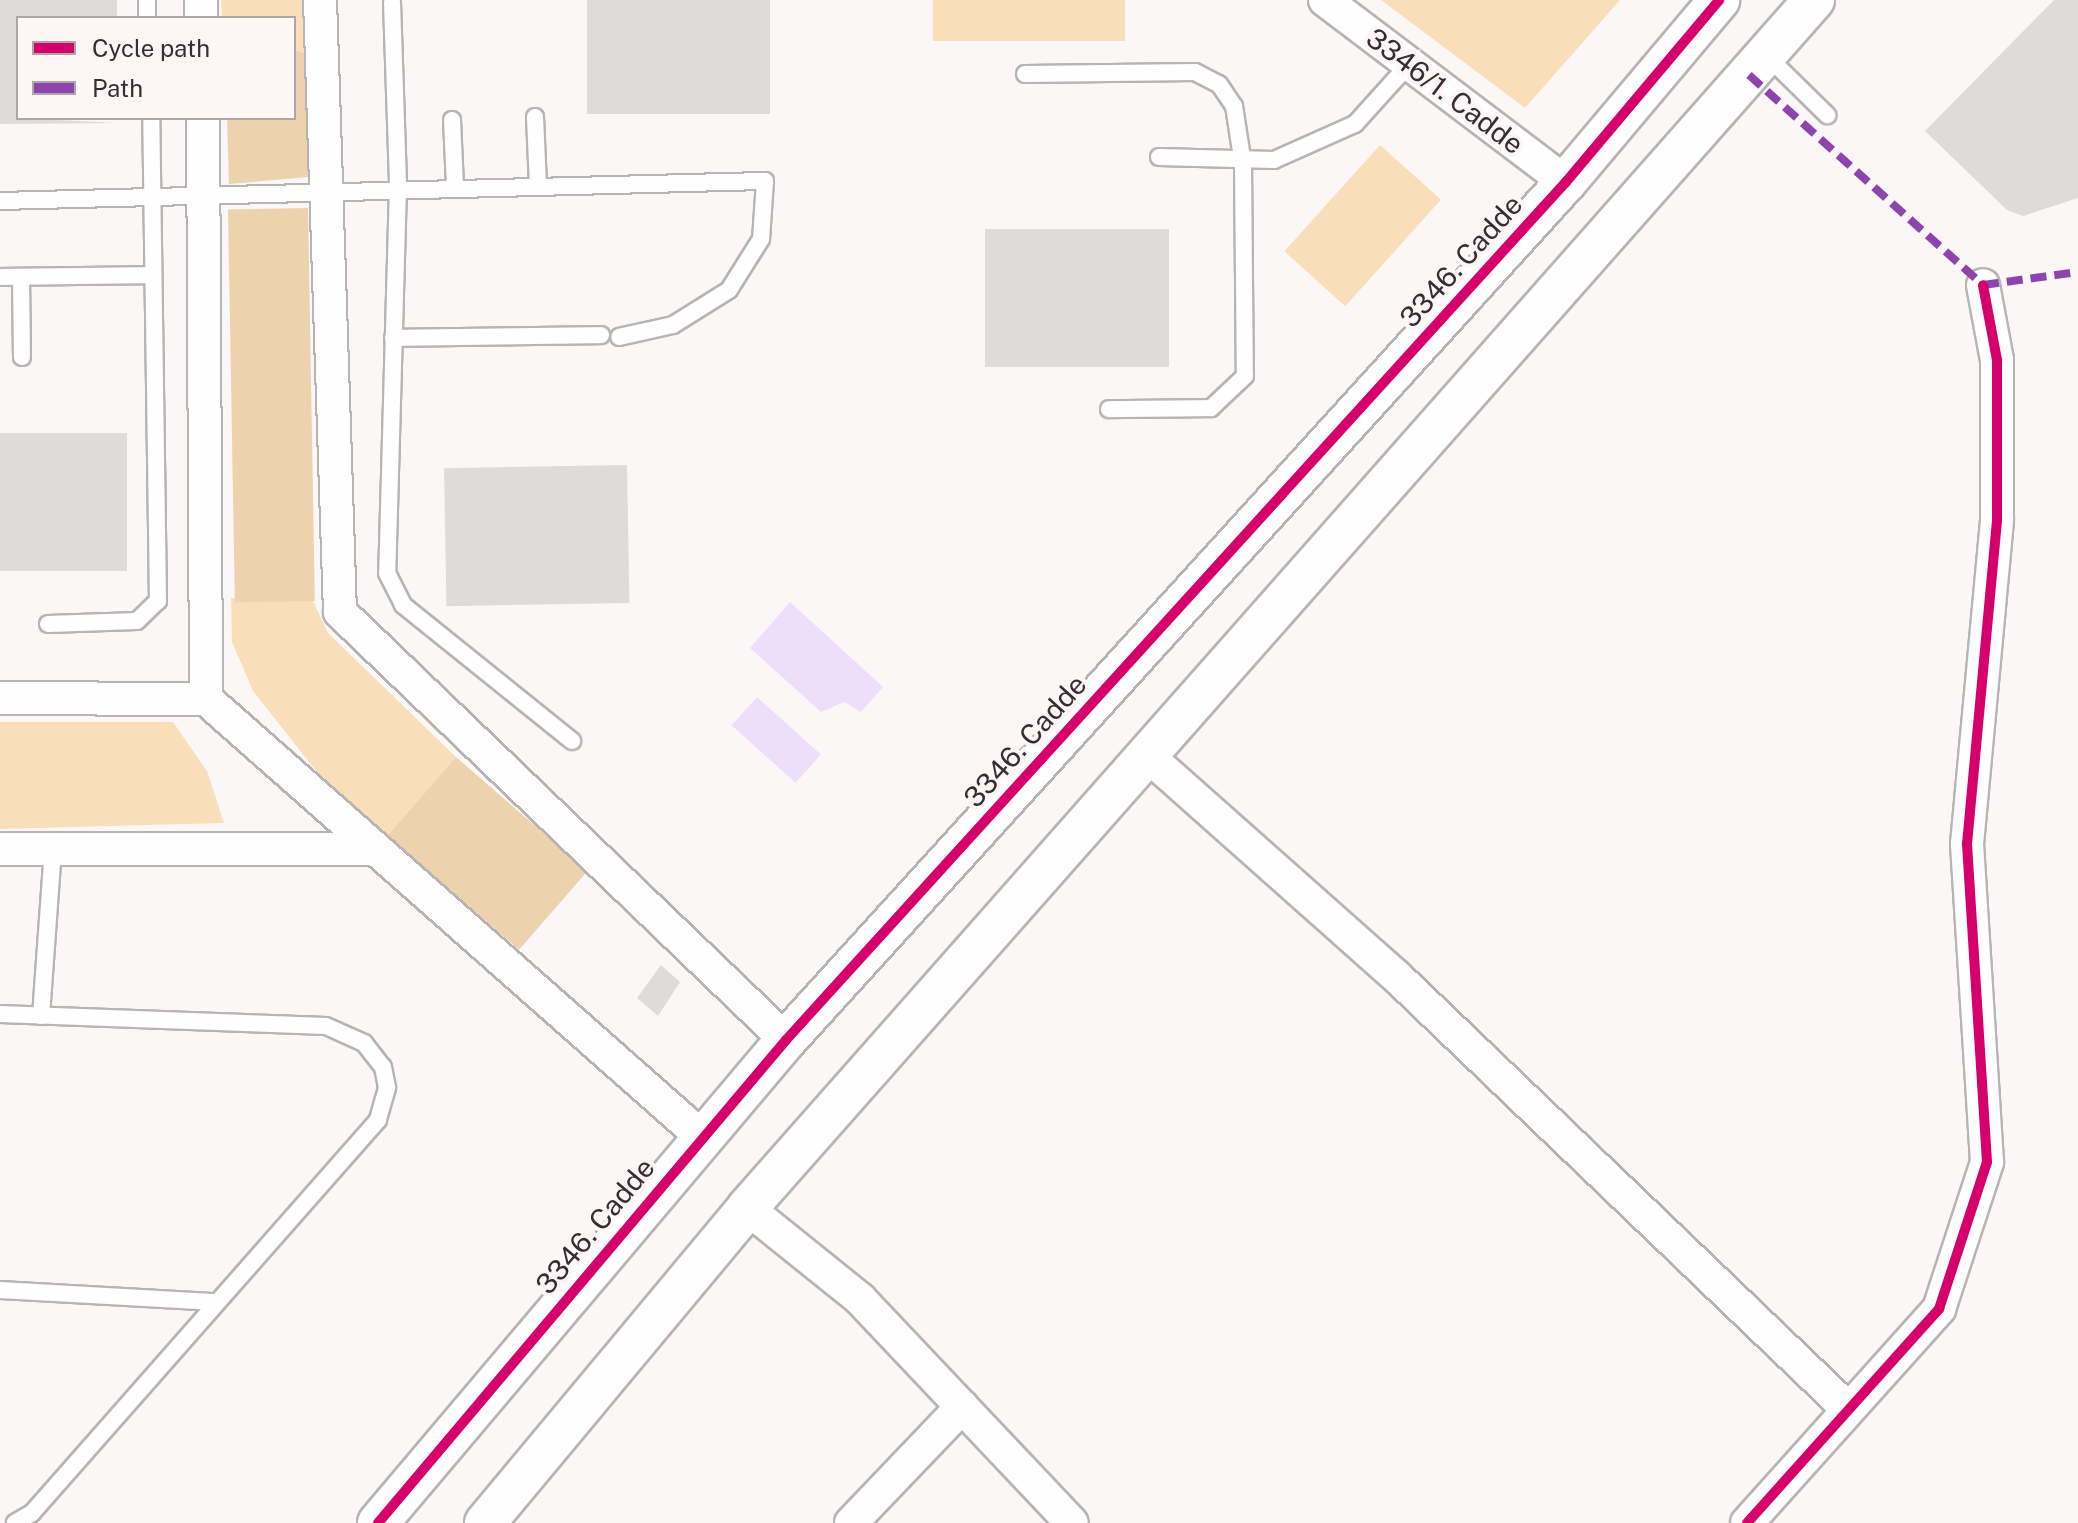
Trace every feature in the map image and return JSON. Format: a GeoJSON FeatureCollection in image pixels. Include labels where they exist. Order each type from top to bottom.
{"type":"FeatureCollection","features":[{"type":"Feature","properties":{"kind":"street"},"geometry":{"type":"LineString","coordinates":[[320,0],[329,191],[340,612],[786,1040]]}},
{"type":"Feature","properties":{"kind":"street","name":"3346/1. Cadde"},"geometry":{"type":"LineString","coordinates":[[1325,0],[1566,182]]}},
{"type":"Feature","properties":{"kind":"street","name":"3346. Cadde"},"geometry":{"type":"LineString","coordinates":[[378,1523],[701,1136],[1566,182],[1719,0]]}},
{"type":"Feature","properties":{"kind":"street"},"geometry":{"type":"LineString","coordinates":[[485,1523],[747,1208],[1814,0]]}},
{"type":"Feature","properties":{"kind":"street"},"geometry":{"type":"LineString","coordinates":[[203,120],[206,699]]}},
{"type":"Feature","properties":{"kind":"street"},"geometry":{"type":"LineString","coordinates":[[1747,1523],[1939,1309],[1987,1162],[1967,844],[1997,519],[1997,360],[1983,285]]}},
{"type":"Feature","properties":{"kind":"street"},"geometry":{"type":"LineString","coordinates":[[0,698],[206,699],[369,849],[701,1136]]}},
{"type":"Feature","properties":{"kind":"street"},"geometry":{"type":"LineString","coordinates":[[1148,756],[1396,976],[1847,1408]]}},
{"type":"Feature","properties":{"kind":"street"},"geometry":{"type":"LineString","coordinates":[[0,849],[369,849]]}},
{"type":"Feature","properties":{"kind":"street"},"geometry":{"type":"LineString","coordinates":[[747,1208],[860,1299],[1072,1523]]}},
{"type":"Feature","properties":{"kind":"street"},"geometry":{"type":"LineString","coordinates":[[851,1523],[962,1407]]}},
{"type":"Feature","properties":{"kind":"lane"},"geometry":{"type":"LineString","coordinates":[[392,2],[398,187],[389,585],[412,613],[572,741]]}},
{"type":"Feature","properties":{"kind":"lane"},"geometry":{"type":"LineString","coordinates":[[1766,55],[1827,115]]}},
{"type":"Feature","properties":{"kind":"lane"},"geometry":{"type":"LineString","coordinates":[[1159,157],[1243,164],[1274,160],[1355,124],[1409,64]]}},
{"type":"Feature","properties":{"kind":"lane"},"geometry":{"type":"LineString","coordinates":[[1025,74],[1208,77],[1234,106],[1243,164],[1245,376],[1211,408],[1109,409]]}},
{"type":"Feature","properties":{"kind":"lane"},"geometry":{"type":"LineString","coordinates":[[535,117],[538,185]]}},
{"type":"Feature","properties":{"kind":"lane"},"geometry":{"type":"LineString","coordinates":[[48,624],[137,621],[158,601],[151,120]]}},
{"type":"Feature","properties":{"kind":"lane"},"geometry":{"type":"LineString","coordinates":[[452,120],[455,186]]}},
{"type":"Feature","properties":{"kind":"lane"},"geometry":{"type":"LineString","coordinates":[[0,201],[204,199],[398,187],[765,181],[761,239],[729,290],[673,325],[619,337]]}},
{"type":"Feature","properties":{"kind":"lane"},"geometry":{"type":"LineString","coordinates":[[0,277],[153,275]]}},
{"type":"Feature","properties":{"kind":"lane"},"geometry":{"type":"LineString","coordinates":[[21,277],[22,357]]}},
{"type":"Feature","properties":{"kind":"lane"},"geometry":{"type":"LineString","coordinates":[[393,338],[601,335]]}},
{"type":"Feature","properties":{"kind":"lane"},"geometry":{"type":"LineString","coordinates":[[41,1016],[53,849]]}},
{"type":"Feature","properties":{"kind":"lane"},"geometry":{"type":"LineString","coordinates":[[0,1014],[326,1026],[364,1043],[383,1067],[387,1088],[378,1120],[32,1513],[15,1523]]}},
{"type":"Feature","properties":{"kind":"lane"},"geometry":{"type":"LineString","coordinates":[[0,1290],[217,1302]]}},
{"type":"Feature","properties":{"kind":"lane"},"geometry":{"type":"LineString","coordinates":[[0,1522],[6,1523]]}},
{"type":"Feature","properties":{"kind":"shaded area"},"geometry":{"type":"Polygon","coordinates":[[[221,0],[304,0],[304,53],[296,51],[296,16],[222,16],[221,0]]]}},
{"type":"Feature","properties":{"kind":"shaded area"},"geometry":{"type":"Polygon","coordinates":[[[933,0],[1125,0],[1125,41],[933,41],[933,0]]]}},
{"type":"Feature","properties":{"kind":"shaded area"},"geometry":{"type":"Polygon","coordinates":[[[1381,0],[1620,0],[1525,108],[1381,0]]]}},
{"type":"Feature","properties":{"kind":"shaded area"},"geometry":{"type":"Polygon","coordinates":[[[296,51],[304,53],[309,177],[229,184],[227,120],[296,120],[296,51]]]}},
{"type":"Feature","properties":{"kind":"shaded area"},"geometry":{"type":"Polygon","coordinates":[[[1380,145],[1441,200],[1345,306],[1284,251],[1380,145]]]}},
{"type":"Feature","properties":{"kind":"shaded area"},"geometry":{"type":"Polygon","coordinates":[[[308,208],[315,601],[235,602],[228,209],[308,208]]]}},
{"type":"Feature","properties":{"kind":"shaded area"},"geometry":{"type":"Polygon","coordinates":[[[231,598],[313,601],[328,633],[456,757],[388,836],[317,772],[253,691],[232,642],[231,598]]]}},
{"type":"Feature","properties":{"kind":"shaded area"},"geometry":{"type":"Polygon","coordinates":[[[790,602],[883,687],[861,712],[844,702],[821,712],[750,648],[790,602]]]}},
{"type":"Feature","properties":{"kind":"shaded area"},"geometry":{"type":"Polygon","coordinates":[[[757,697],[821,755],[795,783],[732,725],[757,697]]]}},
{"type":"Feature","properties":{"kind":"shaded area"},"geometry":{"type":"Polygon","coordinates":[[[0,722],[173,722],[207,771],[224,823],[0,829],[0,722]]]}},
{"type":"Feature","properties":{"kind":"shaded area"},"geometry":{"type":"Polygon","coordinates":[[[456,757],[587,871],[519,950],[388,835],[456,757]]]}},
{"type":"Feature","properties":{"kind":"building"},"geometry":{"type":"Polygon","coordinates":[[[0,0],[117,0],[117,16],[16,16],[16,120],[118,123],[0,124],[0,0]]]}},
{"type":"Feature","properties":{"kind":"building"},"geometry":{"type":"Polygon","coordinates":[[[587,0],[770,0],[770,114],[587,114],[587,0]]]}},
{"type":"Feature","properties":{"kind":"building"},"geometry":{"type":"Polygon","coordinates":[[[2054,0],[2078,0],[2078,198],[2023,216],[2007,210],[1925,131],[2054,0]]]}},
{"type":"Feature","properties":{"kind":"building"},"geometry":{"type":"Polygon","coordinates":[[[985,229],[1169,229],[1169,367],[985,367],[985,229]]]}},
{"type":"Feature","properties":{"kind":"building"},"geometry":{"type":"Polygon","coordinates":[[[0,433],[127,433],[127,571],[0,571],[0,433]]]}},
{"type":"Feature","properties":{"kind":"building"},"geometry":{"type":"Polygon","coordinates":[[[627,465],[629,603],[446,606],[444,468],[627,465]]]}},
{"type":"Feature","properties":{"kind":"building"},"geometry":{"type":"Polygon","coordinates":[[[661,965],[680,982],[658,1016],[637,998],[661,965]]]}},
{"type":"Feature","properties":{"kind":"marked path"},"geometry":{"type":"LineString","coordinates":[[1749,75],[1983,285],[2078,272]]}},
{"type":"Feature","properties":{"kind":"cycle path"},"geometry":{"type":"LineString","coordinates":[[378,1523],[786,1040],[1566,182],[1719,0]]}},
{"type":"Feature","properties":{"kind":"cycle path"},"geometry":{"type":"LineString","coordinates":[[1747,1523],[1939,1309],[1987,1162],[1967,844],[1997,519],[1997,360],[1983,285]]}}]}
